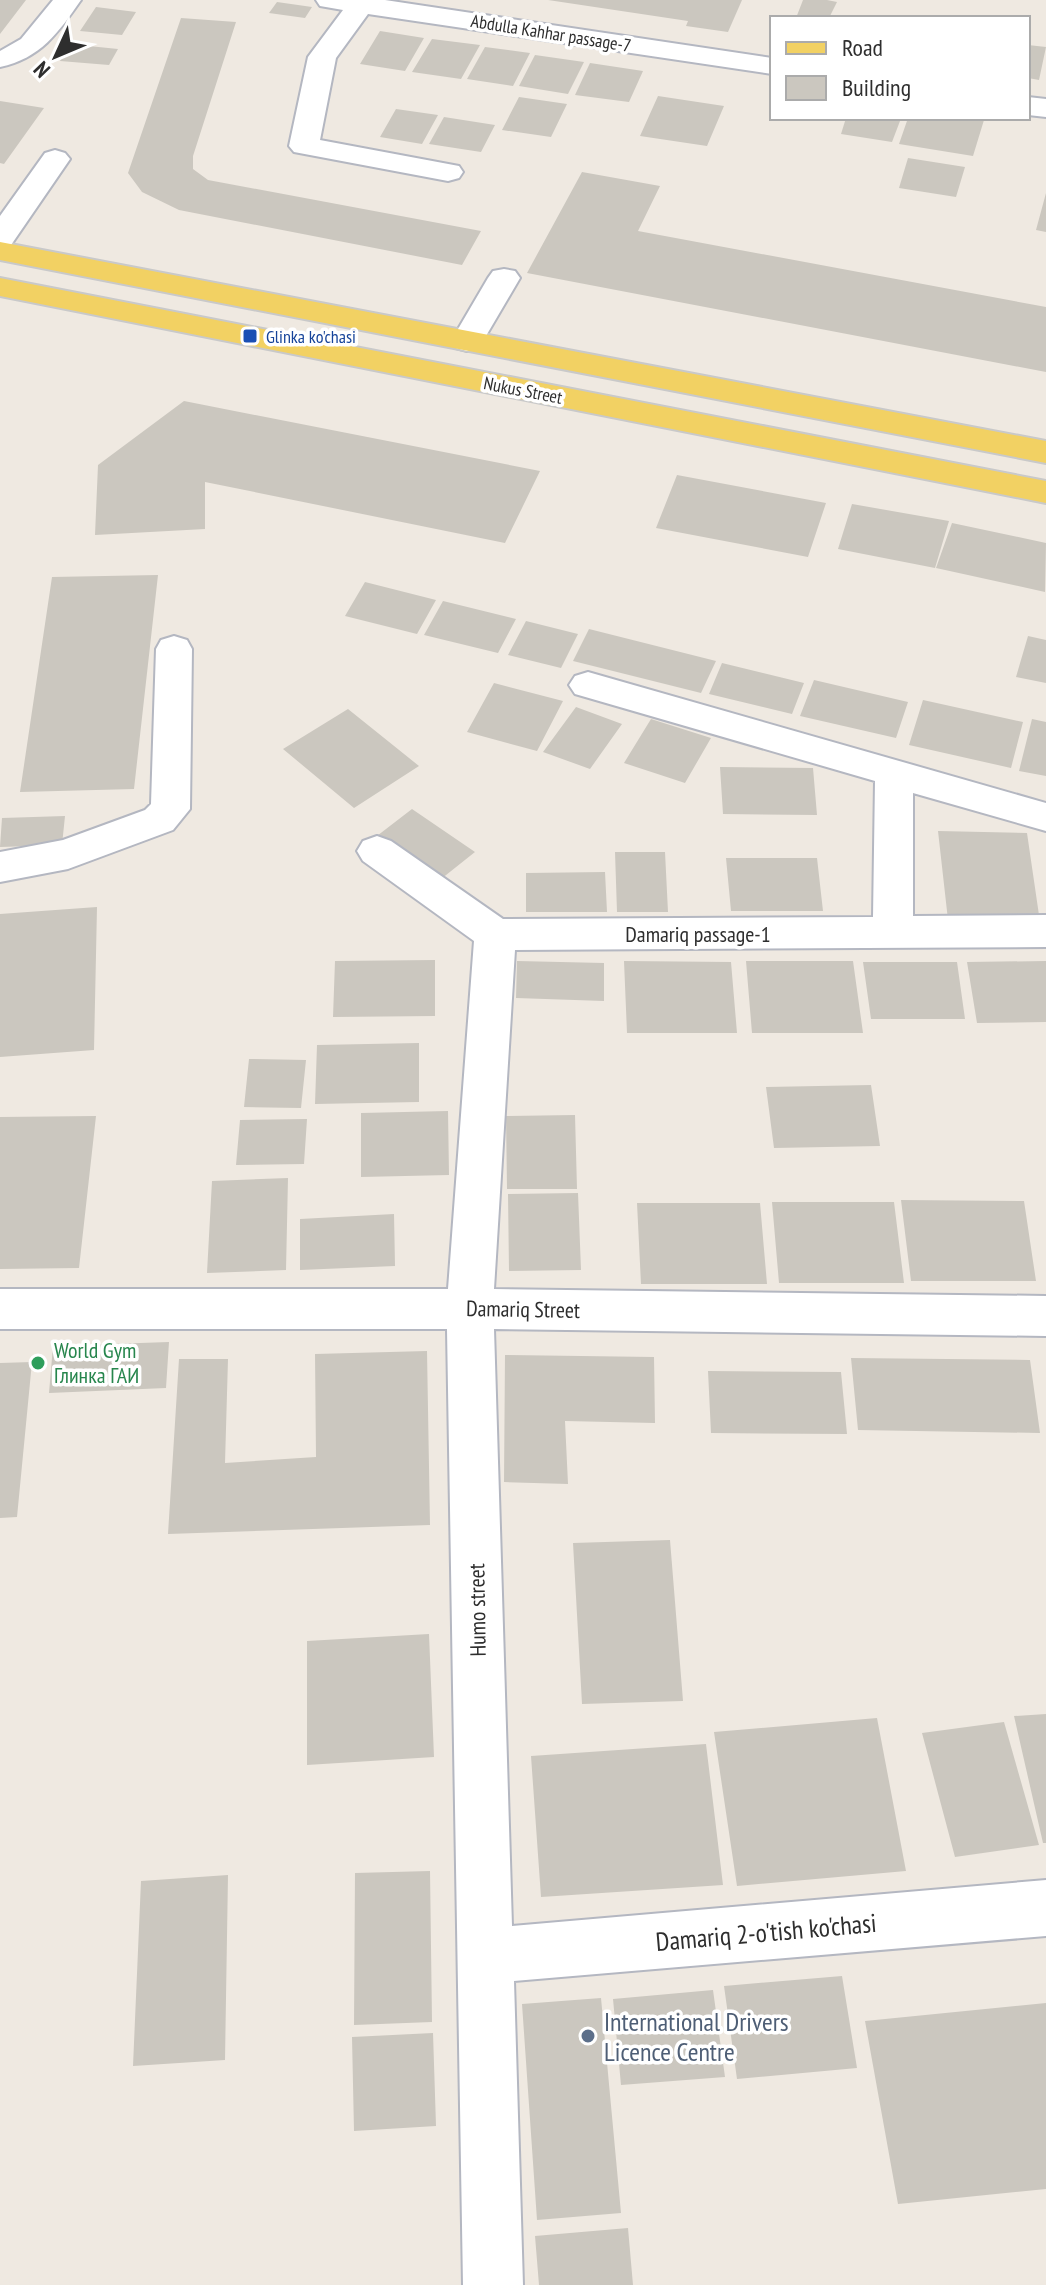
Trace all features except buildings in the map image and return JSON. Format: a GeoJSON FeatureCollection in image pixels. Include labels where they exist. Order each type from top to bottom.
{"type":"FeatureCollection","features":[{"type":"Feature","properties":{"kind":"main road","name":"Nukus Street"},"geometry":{"type":"LineString","coordinates":[[0,251],[1046,452]]}},
{"type":"Feature","properties":{"kind":"main road","name":"Nukus Street"},"geometry":{"type":"LineString","coordinates":[[3,289],[1046,492]]}},
{"type":"Feature","properties":{"kind":"street"},"geometry":{"type":"LineString","coordinates":[[0,59],[23,54],[67,0]]}},
{"type":"Feature","properties":{"kind":"street","name":"Abdulla Kahhar passage-7"},"geometry":{"type":"LineString","coordinates":[[330,0],[770,66]]}},
{"type":"Feature","properties":{"kind":"street"},"geometry":{"type":"LineString","coordinates":[[361,5],[322,57],[304,146],[448,172]]}},
{"type":"Feature","properties":{"kind":"street"},"geometry":{"type":"LineString","coordinates":[[0,238],[55,159]]}},
{"type":"Feature","properties":{"kind":"street"},"geometry":{"type":"LineString","coordinates":[[467,341],[504,278]]}},
{"type":"Feature","properties":{"kind":"street"},"geometry":{"type":"LineString","coordinates":[[0,867],[68,854],[159,820],[170,809],[174,649]]}},
{"type":"Feature","properties":{"kind":"street"},"geometry":{"type":"LineString","coordinates":[[588,685],[1046,817]]}},
{"type":"Feature","properties":{"kind":"street"},"geometry":{"type":"LineString","coordinates":[[893,932],[894,773]]}},
{"type":"Feature","properties":{"kind":"street"},"geometry":{"type":"LineString","coordinates":[[377,851],[495,935]]}},
{"type":"Feature","properties":{"kind":"street","name":"Damariq passage-1"},"geometry":{"type":"LineString","coordinates":[[495,935],[1046,931]]}},
{"type":"Feature","properties":{"kind":"street","name":"Humo street"},"geometry":{"type":"LineString","coordinates":[[493,2285],[470,1309],[495,935]]}},
{"type":"Feature","properties":{"kind":"street","name":"Damariq Street"},"geometry":{"type":"LineString","coordinates":[[0,1309],[470,1309],[1046,1316]]}},
{"type":"Feature","properties":{"kind":"street","name":"Damariq 2-o'tish ko'chasi"},"geometry":{"type":"LineString","coordinates":[[485,1956],[1046,1908]]}},
{"type":"Feature","properties":{"kind":"place","name":"Glinka ko'chasi"},"geometry":{"type":"Point","coordinates":[250,336]}},
{"type":"Feature","properties":{"kind":"place","name":"World Gym Глинка ГАИ"},"geometry":{"type":"Point","coordinates":[38,1363]}},
{"type":"Feature","properties":{"kind":"place","name":"International Drivers Licence Centre"},"geometry":{"type":"Point","coordinates":[588,2036]}}]}
